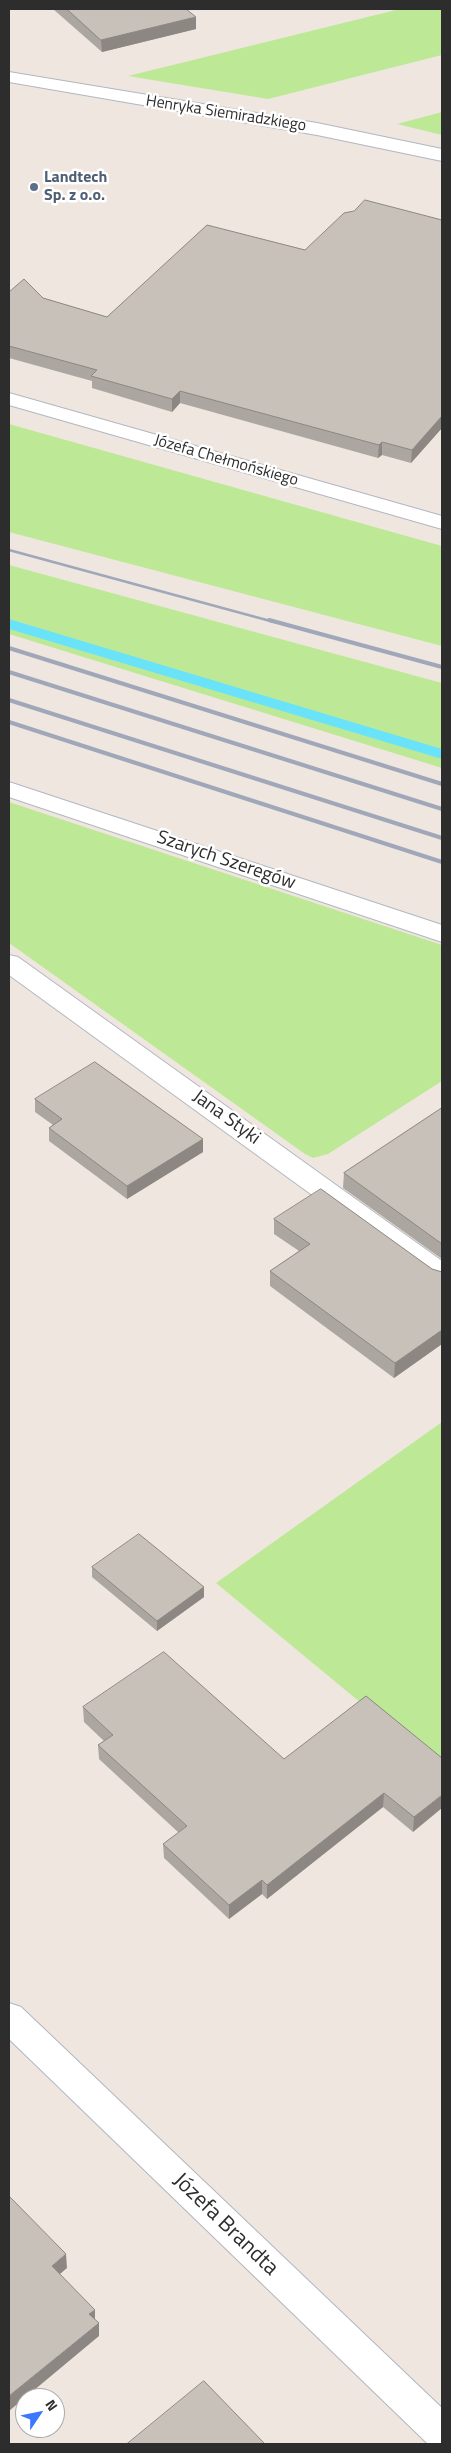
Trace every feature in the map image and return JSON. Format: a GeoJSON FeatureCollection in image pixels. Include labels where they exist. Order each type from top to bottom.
{"type":"FeatureCollection","features":[{"type":"Feature","properties":{"kind":"street","name":"Henryka Siemiradzkiego"},"geometry":{"type":"LineString","coordinates":[[9,77],[317,129],[442,155]]}},
{"type":"Feature","properties":{"kind":"street","name":"Józefa Chełmońskiego"},"geometry":{"type":"LineString","coordinates":[[9,400],[442,523]]}},
{"type":"Feature","properties":{"kind":"street","name":"Szarych Szeregów"},"geometry":{"type":"LineString","coordinates":[[9,789],[442,934]]}},
{"type":"Feature","properties":{"kind":"street","name":"Jana Styki"},"geometry":{"type":"LineString","coordinates":[[9,963],[442,1275]]}},
{"type":"Feature","properties":{"kind":"street","name":"Józefa Brandta"},"geometry":{"type":"LineString","coordinates":[[9,2017],[442,2433]]}},
{"type":"Feature","properties":{"kind":"green space"},"geometry":{"type":"Polygon","coordinates":[[[400,9],[442,9],[442,55],[268,99],[128,76],[400,9]]]}},
{"type":"Feature","properties":{"kind":"green space"},"geometry":{"type":"Polygon","coordinates":[[[442,112],[442,135],[397,124],[442,112]]]}},
{"type":"Feature","properties":{"kind":"green space"},"geometry":{"type":"Polygon","coordinates":[[[9,424],[442,546],[442,646],[9,532],[9,424]]]}},
{"type":"Feature","properties":{"kind":"green space"},"geometry":{"type":"Polygon","coordinates":[[[9,565],[442,683],[442,768],[9,634],[9,565]]]}},
{"type":"Feature","properties":{"kind":"green space"},"geometry":{"type":"Polygon","coordinates":[[[9,802],[442,945],[442,1081],[328,1154],[313,1158],[305,1154],[9,943],[9,802]]]}},
{"type":"Feature","properties":{"kind":"green space"},"geometry":{"type":"Polygon","coordinates":[[[442,1422],[442,1770],[216,1583],[442,1422]]]}},
{"type":"Feature","properties":{"kind":"building"},"geometry":{"type":"Polygon","coordinates":[[[67,9],[186,9],[196,17],[101,40],[67,9]]]}},
{"type":"Feature","properties":{"kind":"building"},"geometry":{"type":"Polygon","coordinates":[[[365,200],[442,220],[442,416],[412,450],[382,442],[379,445],[180,391],[172,399],[91,376],[97,370],[9,346],[9,292],[24,279],[43,298],[107,317],[207,225],[305,250],[344,213],[354,211],[365,200]]]}},
{"type":"Feature","properties":{"kind":"building"},"geometry":{"type":"Polygon","coordinates":[[[95,1062],[203,1139],[127,1186],[49,1128],[62,1119],[35,1099],[95,1062]]]}},
{"type":"Feature","properties":{"kind":"building"},"geometry":{"type":"Polygon","coordinates":[[[442,1108],[442,1244],[344,1173],[442,1108]]]}},
{"type":"Feature","properties":{"kind":"building"},"geometry":{"type":"Polygon","coordinates":[[[321,1189],[432,1269],[442,1272],[442,1330],[395,1363],[270,1271],[310,1244],[274,1219],[321,1189]]]}},
{"type":"Feature","properties":{"kind":"building"},"geometry":{"type":"Polygon","coordinates":[[[139,1534],[204,1587],[157,1621],[92,1567],[139,1534]]]}},
{"type":"Feature","properties":{"kind":"building"},"geometry":{"type":"Polygon","coordinates":[[[164,1652],[284,1759],[366,1696],[442,1758],[442,1795],[414,1817],[384,1793],[267,1885],[262,1880],[229,1905],[163,1844],[187,1826],[98,1745],[113,1735],[83,1707],[164,1652]]]}},
{"type":"Feature","properties":{"kind":"building"},"geometry":{"type":"Polygon","coordinates":[[[9,2196],[66,2254],[52,2266],[95,2310],[89,2314],[99,2323],[19,2388],[15,2388],[15,2391],[9,2396],[9,2196]]]}},
{"type":"Feature","properties":{"kind":"building"},"geometry":{"type":"Polygon","coordinates":[[[204,2381],[265,2444],[127,2444],[204,2381]]]}},
{"type":"Feature","properties":{"kind":"waterway"},"geometry":{"type":"LineString","coordinates":[[9,624],[442,754]]}},
{"type":"Feature","properties":{"kind":"railway"},"geometry":{"type":"LineString","coordinates":[[9,550],[274,622]]}},
{"type":"Feature","properties":{"kind":"railway"},"geometry":{"type":"LineString","coordinates":[[269,620],[442,667]]}},
{"type":"Feature","properties":{"kind":"railway"},"geometry":{"type":"LineString","coordinates":[[9,648],[442,784]]}},
{"type":"Feature","properties":{"kind":"railway"},"geometry":{"type":"LineString","coordinates":[[9,672],[442,809]]}},
{"type":"Feature","properties":{"kind":"railway"},"geometry":{"type":"LineString","coordinates":[[9,700],[442,838]]}},
{"type":"Feature","properties":{"kind":"railway"},"geometry":{"type":"LineString","coordinates":[[9,722],[442,862]]}},
{"type":"Feature","properties":{"kind":"place","name":"Landtech Sp. z o.o."},"geometry":{"type":"Point","coordinates":[34,187]}}]}
